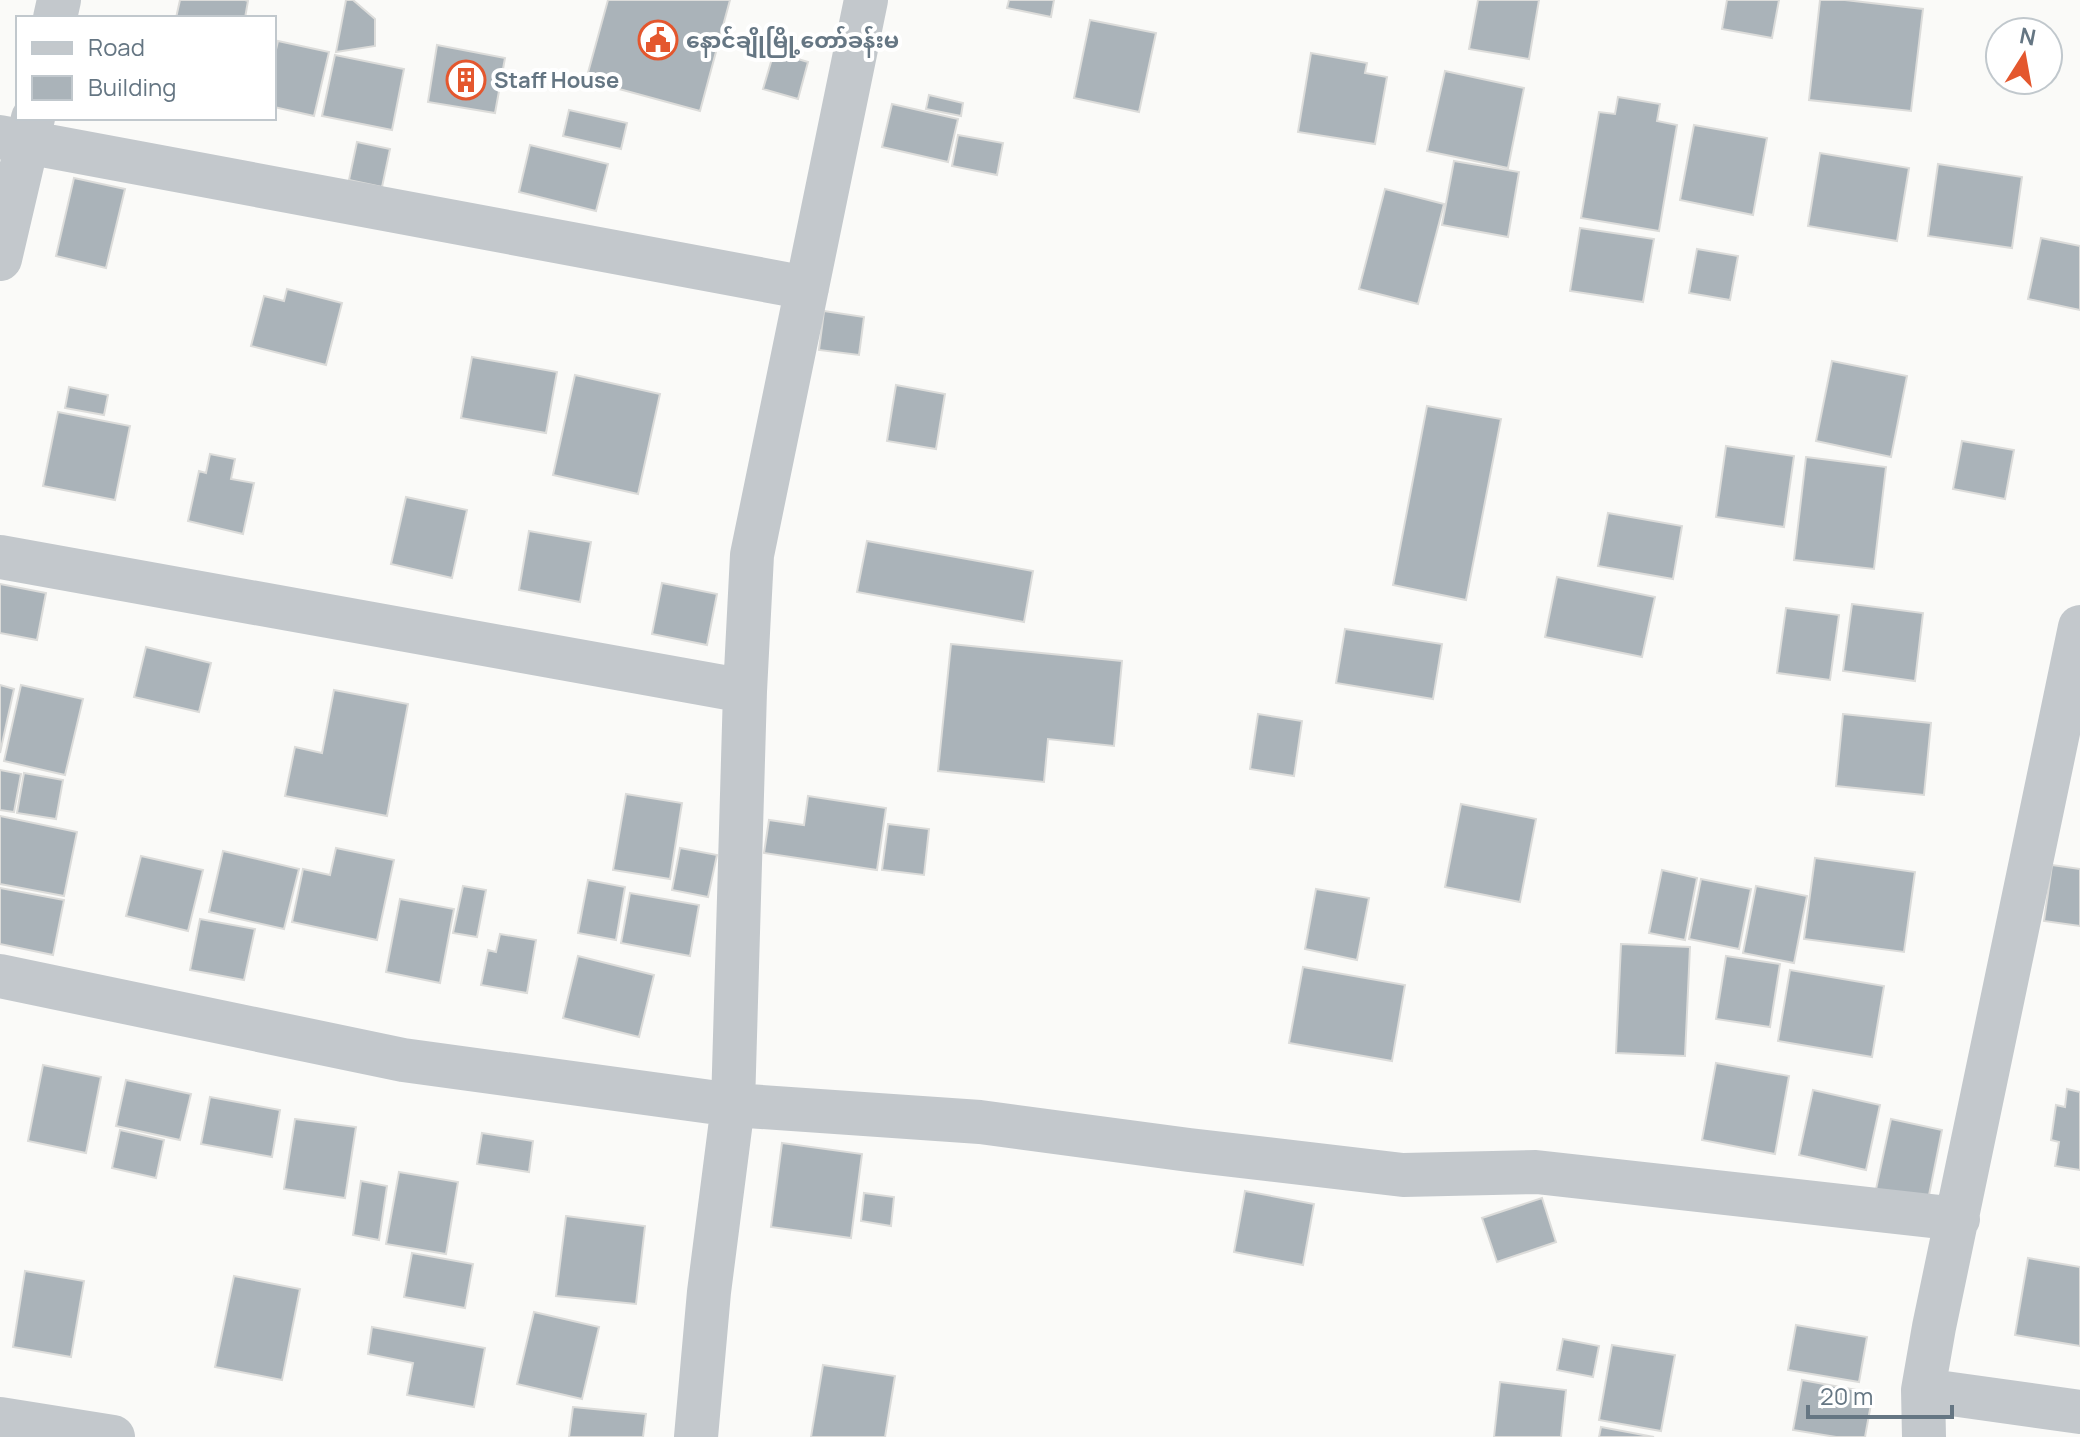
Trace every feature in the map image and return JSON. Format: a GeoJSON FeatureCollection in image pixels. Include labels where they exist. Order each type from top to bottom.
{"type":"FeatureCollection","features":[{"type":"Feature","properties":{"kind":"street"},"geometry":{"type":"LineString","coordinates":[[696,1437],[709,1292],[733,1105],[752,555],[866,0]]}},
{"type":"Feature","properties":{"kind":"street"},"geometry":{"type":"LineString","coordinates":[[0,259],[20,133],[807,288]]}},
{"type":"Feature","properties":{"kind":"street"},"geometry":{"type":"LineString","coordinates":[[0,557],[745,691]]}},
{"type":"Feature","properties":{"kind":"street"},"geometry":{"type":"LineString","coordinates":[[1924,1437],[1923,1390],[2080,627]]}},
{"type":"Feature","properties":{"kind":"street"},"geometry":{"type":"LineString","coordinates":[[0,976],[403,1060],[733,1105],[980,1122],[1403,1175],[1536,1172],[1958,1219]]}},
{"type":"Feature","properties":{"kind":"street"},"geometry":{"type":"LineString","coordinates":[[1923,1390],[2080,1412]]}},
{"type":"Feature","properties":{"kind":"street"},"geometry":{"type":"LineString","coordinates":[[0,1419],[113,1437]]}},
{"type":"Feature","properties":{"kind":"building"},"geometry":{"type":"Polygon","coordinates":[[[180,0],[248,1],[245,16],[176,16],[180,0]]]}},
{"type":"Feature","properties":{"kind":"building"},"geometry":{"type":"Polygon","coordinates":[[[346,0],[353,0],[375,19],[375,46],[336,52],[346,0]]]}},
{"type":"Feature","properties":{"kind":"building","name":"နောင်ချိုမြို့တော်ခန်းမ"},"geometry":{"type":"Polygon","coordinates":[[[608,0],[730,0],[700,111],[586,80],[608,0]]]}},
{"type":"Feature","properties":{"kind":"building"},"geometry":{"type":"Polygon","coordinates":[[[1009,0],[1054,0],[1051,17],[1007,8],[1009,0]]]}},
{"type":"Feature","properties":{"kind":"building"},"geometry":{"type":"Polygon","coordinates":[[[1478,0],[1539,0],[1529,59],[1469,49],[1478,0]]]}},
{"type":"Feature","properties":{"kind":"building"},"geometry":{"type":"Polygon","coordinates":[[[1727,0],[1779,0],[1772,38],[1722,29],[1727,0]]]}},
{"type":"Feature","properties":{"kind":"building"},"geometry":{"type":"Polygon","coordinates":[[[1820,0],[1923,9],[1911,111],[1809,100],[1820,0]]]}},
{"type":"Feature","properties":{"kind":"building"},"geometry":{"type":"Polygon","coordinates":[[[1090,20],[1156,33],[1139,112],[1074,98],[1090,20]]]}},
{"type":"Feature","properties":{"kind":"building"},"geometry":{"type":"Polygon","coordinates":[[[278,41],[329,52],[314,116],[276,107],[278,41]]]}},
{"type":"Feature","properties":{"kind":"building","name":"Staff House"},"geometry":{"type":"Polygon","coordinates":[[[437,45],[505,58],[495,113],[428,102],[437,45]]]}},
{"type":"Feature","properties":{"kind":"building"},"geometry":{"type":"Polygon","coordinates":[[[774,52],[808,62],[798,99],[763,89],[774,52]]]}},
{"type":"Feature","properties":{"kind":"building"},"geometry":{"type":"Polygon","coordinates":[[[1311,53],[1367,63],[1365,73],[1387,77],[1375,144],[1298,132],[1311,53]]]}},
{"type":"Feature","properties":{"kind":"building"},"geometry":{"type":"Polygon","coordinates":[[[335,55],[404,69],[392,130],[322,116],[335,55]]]}},
{"type":"Feature","properties":{"kind":"building"},"geometry":{"type":"Polygon","coordinates":[[[1445,71],[1524,88],[1508,168],[1427,151],[1445,71]]]}},
{"type":"Feature","properties":{"kind":"building"},"geometry":{"type":"Polygon","coordinates":[[[929,95],[963,103],[961,116],[926,109],[929,95]]]}},
{"type":"Feature","properties":{"kind":"building"},"geometry":{"type":"Polygon","coordinates":[[[1618,97],[1660,104],[1657,121],[1677,125],[1659,231],[1581,218],[1599,112],[1615,114],[1618,97]]]}},
{"type":"Feature","properties":{"kind":"building"},"geometry":{"type":"Polygon","coordinates":[[[892,104],[958,119],[948,162],[882,147],[892,104]]]}},
{"type":"Feature","properties":{"kind":"building","name":"Staff House"},"geometry":{"type":"Polygon","coordinates":[[[569,110],[627,123],[621,149],[563,136],[569,110]]]}},
{"type":"Feature","properties":{"kind":"building"},"geometry":{"type":"Polygon","coordinates":[[[1694,125],[1767,138],[1753,215],[1680,200],[1694,125]]]}},
{"type":"Feature","properties":{"kind":"building"},"geometry":{"type":"Polygon","coordinates":[[[958,135],[1003,143],[997,175],[952,166],[958,135]]]}},
{"type":"Feature","properties":{"kind":"building"},"geometry":{"type":"Polygon","coordinates":[[[357,142],[390,149],[382,187],[349,180],[357,142]]]}},
{"type":"Feature","properties":{"kind":"building"},"geometry":{"type":"Polygon","coordinates":[[[530,145],[608,164],[596,211],[519,192],[530,145]]]}},
{"type":"Feature","properties":{"kind":"building"},"geometry":{"type":"Polygon","coordinates":[[[1820,153],[1909,168],[1897,241],[1808,226],[1820,153]]]}},
{"type":"Feature","properties":{"kind":"building"},"geometry":{"type":"Polygon","coordinates":[[[1454,161],[1519,172],[1508,237],[1442,225],[1454,161]]]}},
{"type":"Feature","properties":{"kind":"building"},"geometry":{"type":"Polygon","coordinates":[[[1938,164],[2022,177],[2012,248],[1928,236],[1938,164]]]}},
{"type":"Feature","properties":{"kind":"building"},"geometry":{"type":"Polygon","coordinates":[[[74,178],[125,189],[106,268],[56,256],[74,178]]]}},
{"type":"Feature","properties":{"kind":"building"},"geometry":{"type":"Polygon","coordinates":[[[1385,189],[1444,204],[1418,304],[1359,289],[1385,189]]]}},
{"type":"Feature","properties":{"kind":"building"},"geometry":{"type":"Polygon","coordinates":[[[1580,228],[1654,239],[1643,302],[1570,291],[1580,228]]]}},
{"type":"Feature","properties":{"kind":"building"},"geometry":{"type":"Polygon","coordinates":[[[2041,238],[2080,246],[2080,310],[2028,299],[2041,238]]]}},
{"type":"Feature","properties":{"kind":"building"},"geometry":{"type":"Polygon","coordinates":[[[1697,249],[1738,256],[1730,300],[1689,293],[1697,249]]]}},
{"type":"Feature","properties":{"kind":"building"},"geometry":{"type":"Polygon","coordinates":[[[287,289],[342,303],[326,365],[251,346],[264,296],[284,301],[287,289]]]}},
{"type":"Feature","properties":{"kind":"building"},"geometry":{"type":"Polygon","coordinates":[[[824,311],[864,317],[859,355],[819,350],[824,311]]]}},
{"type":"Feature","properties":{"kind":"building"},"geometry":{"type":"Polygon","coordinates":[[[472,357],[557,372],[546,433],[461,418],[472,357]]]}},
{"type":"Feature","properties":{"kind":"building"},"geometry":{"type":"Polygon","coordinates":[[[1832,361],[1907,376],[1891,457],[1816,441],[1832,361]]]}},
{"type":"Feature","properties":{"kind":"building"},"geometry":{"type":"Polygon","coordinates":[[[575,375],[660,394],[638,494],[553,475],[575,375]]]}},
{"type":"Feature","properties":{"kind":"building"},"geometry":{"type":"Polygon","coordinates":[[[896,385],[945,394],[936,449],[887,441],[896,385]]]}},
{"type":"Feature","properties":{"kind":"building"},"geometry":{"type":"Polygon","coordinates":[[[69,387],[108,395],[104,415],[65,408],[69,387]]]}},
{"type":"Feature","properties":{"kind":"building"},"geometry":{"type":"Polygon","coordinates":[[[1427,406],[1501,419],[1466,600],[1393,585],[1427,406]]]}},
{"type":"Feature","properties":{"kind":"building"},"geometry":{"type":"Polygon","coordinates":[[[58,412],[130,426],[115,500],[43,486],[58,412]]]}},
{"type":"Feature","properties":{"kind":"building"},"geometry":{"type":"Polygon","coordinates":[[[1962,441],[2014,450],[2005,499],[1953,489],[1962,441]]]}},
{"type":"Feature","properties":{"kind":"building"},"geometry":{"type":"Polygon","coordinates":[[[1726,446],[1794,456],[1784,527],[1716,517],[1726,446]]]}},
{"type":"Feature","properties":{"kind":"building"},"geometry":{"type":"Polygon","coordinates":[[[210,454],[235,459],[231,479],[254,483],[243,534],[188,521],[199,471],[206,473],[210,454]]]}},
{"type":"Feature","properties":{"kind":"building"},"geometry":{"type":"Polygon","coordinates":[[[1806,457],[1886,467],[1874,569],[1794,560],[1806,457]]]}},
{"type":"Feature","properties":{"kind":"building"},"geometry":{"type":"Polygon","coordinates":[[[406,497],[467,510],[452,578],[391,564],[406,497]]]}},
{"type":"Feature","properties":{"kind":"building"},"geometry":{"type":"Polygon","coordinates":[[[1608,513],[1682,526],[1673,579],[1598,566],[1608,513]]]}},
{"type":"Feature","properties":{"kind":"building"},"geometry":{"type":"Polygon","coordinates":[[[529,531],[591,542],[580,602],[519,590],[529,531]]]}},
{"type":"Feature","properties":{"kind":"building"},"geometry":{"type":"Polygon","coordinates":[[[867,541],[1033,571],[1024,622],[857,592],[867,541]]]}},
{"type":"Feature","properties":{"kind":"building"},"geometry":{"type":"Polygon","coordinates":[[[1557,577],[1655,597],[1642,657],[1545,637],[1557,577]]]}},
{"type":"Feature","properties":{"kind":"building"},"geometry":{"type":"Polygon","coordinates":[[[662,583],[717,594],[707,645],[652,634],[662,583]]]}},
{"type":"Feature","properties":{"kind":"building"},"geometry":{"type":"Polygon","coordinates":[[[0,584],[46,593],[37,640],[0,633],[0,584]]]}},
{"type":"Feature","properties":{"kind":"building"},"geometry":{"type":"Polygon","coordinates":[[[1852,604],[1923,613],[1915,681],[1843,671],[1852,604]]]}},
{"type":"Feature","properties":{"kind":"building"},"geometry":{"type":"Polygon","coordinates":[[[1786,608],[1839,615],[1830,680],[1777,673],[1786,608]]]}},
{"type":"Feature","properties":{"kind":"building"},"geometry":{"type":"Polygon","coordinates":[[[1345,629],[1442,644],[1433,699],[1336,683],[1345,629]]]}},
{"type":"Feature","properties":{"kind":"building"},"geometry":{"type":"Polygon","coordinates":[[[951,644],[1122,661],[1114,746],[1048,739],[1044,782],[938,771],[951,644]]]}},
{"type":"Feature","properties":{"kind":"building"},"geometry":{"type":"Polygon","coordinates":[[[146,647],[211,663],[199,712],[134,697],[146,647]]]}},
{"type":"Feature","properties":{"kind":"building"},"geometry":{"type":"Polygon","coordinates":[[[0,685],[14,689],[0,753],[0,685]]]}},
{"type":"Feature","properties":{"kind":"building"},"geometry":{"type":"Polygon","coordinates":[[[21,685],[83,699],[65,775],[4,761],[21,685]]]}},
{"type":"Feature","properties":{"kind":"building"},"geometry":{"type":"Polygon","coordinates":[[[334,690],[408,704],[387,816],[285,796],[295,747],[322,753],[334,690]]]}},
{"type":"Feature","properties":{"kind":"building"},"geometry":{"type":"Polygon","coordinates":[[[1258,714],[1302,721],[1294,776],[1250,769],[1258,714]]]}},
{"type":"Feature","properties":{"kind":"building"},"geometry":{"type":"Polygon","coordinates":[[[1843,714],[1931,723],[1924,795],[1836,786],[1843,714]]]}},
{"type":"Feature","properties":{"kind":"building"},"geometry":{"type":"Polygon","coordinates":[[[0,770],[21,774],[14,812],[0,810],[0,770]]]}},
{"type":"Feature","properties":{"kind":"building"},"geometry":{"type":"Polygon","coordinates":[[[24,773],[63,780],[56,819],[17,813],[24,773]]]}},
{"type":"Feature","properties":{"kind":"building"},"geometry":{"type":"Polygon","coordinates":[[[626,794],[682,803],[670,879],[613,870],[626,794]]]}},
{"type":"Feature","properties":{"kind":"building"},"geometry":{"type":"Polygon","coordinates":[[[808,796],[886,808],[877,870],[764,853],[769,820],[804,825],[808,796]]]}},
{"type":"Feature","properties":{"kind":"building"},"geometry":{"type":"Polygon","coordinates":[[[1461,804],[1536,819],[1520,902],[1445,887],[1461,804]]]}},
{"type":"Feature","properties":{"kind":"building"},"geometry":{"type":"Polygon","coordinates":[[[0,816],[77,832],[64,896],[0,884],[0,816]]]}},
{"type":"Feature","properties":{"kind":"building"},"geometry":{"type":"Polygon","coordinates":[[[888,824],[929,829],[924,875],[882,870],[888,824]]]}},
{"type":"Feature","properties":{"kind":"building"},"geometry":{"type":"Polygon","coordinates":[[[336,848],[394,860],[377,940],[292,922],[303,869],[330,875],[336,848]]]}},
{"type":"Feature","properties":{"kind":"building"},"geometry":{"type":"Polygon","coordinates":[[[680,848],[717,855],[708,897],[672,890],[680,848]]]}},
{"type":"Feature","properties":{"kind":"building"},"geometry":{"type":"Polygon","coordinates":[[[223,851],[299,869],[284,929],[209,912],[223,851]]]}},
{"type":"Feature","properties":{"kind":"building"},"geometry":{"type":"Polygon","coordinates":[[[141,856],[203,870],[188,931],[126,916],[141,856]]]}},
{"type":"Feature","properties":{"kind":"building"},"geometry":{"type":"Polygon","coordinates":[[[1815,858],[1915,872],[1904,952],[1804,939],[1815,858]]]}},
{"type":"Feature","properties":{"kind":"building"},"geometry":{"type":"Polygon","coordinates":[[[2052,865],[2080,869],[2080,926],[2044,921],[2052,865]]]}},
{"type":"Feature","properties":{"kind":"building"},"geometry":{"type":"Polygon","coordinates":[[[1662,870],[1697,878],[1685,940],[1649,933],[1662,870]]]}},
{"type":"Feature","properties":{"kind":"building"},"geometry":{"type":"Polygon","coordinates":[[[1701,879],[1751,889],[1739,949],[1689,939],[1701,879]]]}},
{"type":"Feature","properties":{"kind":"building"},"geometry":{"type":"Polygon","coordinates":[[[588,880],[625,887],[616,940],[578,933],[588,880]]]}},
{"type":"Feature","properties":{"kind":"building"},"geometry":{"type":"Polygon","coordinates":[[[463,886],[486,890],[477,937],[453,933],[463,886]]]}},
{"type":"Feature","properties":{"kind":"building"},"geometry":{"type":"Polygon","coordinates":[[[1756,886],[1807,896],[1794,963],[1743,953],[1756,886]]]}},
{"type":"Feature","properties":{"kind":"building"},"geometry":{"type":"Polygon","coordinates":[[[0,888],[64,900],[53,955],[0,944],[0,888]]]}},
{"type":"Feature","properties":{"kind":"building"},"geometry":{"type":"Polygon","coordinates":[[[1316,889],[1369,898],[1357,960],[1305,949],[1316,889]]]}},
{"type":"Feature","properties":{"kind":"building"},"geometry":{"type":"Polygon","coordinates":[[[630,893],[699,905],[690,956],[621,943],[630,893]]]}},
{"type":"Feature","properties":{"kind":"building"},"geometry":{"type":"Polygon","coordinates":[[[400,899],[454,909],[440,983],[386,972],[400,899]]]}},
{"type":"Feature","properties":{"kind":"building"},"geometry":{"type":"Polygon","coordinates":[[[200,919],[255,929],[244,980],[190,970],[200,919]]]}},
{"type":"Feature","properties":{"kind":"building"},"geometry":{"type":"Polygon","coordinates":[[[500,934],[536,940],[527,993],[481,985],[488,950],[496,952],[500,934]]]}},
{"type":"Feature","properties":{"kind":"building"},"geometry":{"type":"Polygon","coordinates":[[[1621,944],[1690,947],[1685,1056],[1616,1053],[1621,944]]]}},
{"type":"Feature","properties":{"kind":"building"},"geometry":{"type":"Polygon","coordinates":[[[578,956],[654,975],[639,1037],[563,1018],[578,956]]]}},
{"type":"Feature","properties":{"kind":"building"},"geometry":{"type":"Polygon","coordinates":[[[1726,956],[1780,964],[1770,1027],[1716,1019],[1726,956]]]}},
{"type":"Feature","properties":{"kind":"building"},"geometry":{"type":"Polygon","coordinates":[[[1303,967],[1405,985],[1392,1061],[1289,1043],[1303,967]]]}},
{"type":"Feature","properties":{"kind":"building"},"geometry":{"type":"Polygon","coordinates":[[[1790,970],[1884,986],[1872,1057],[1778,1041],[1790,970]]]}},
{"type":"Feature","properties":{"kind":"building"},"geometry":{"type":"Polygon","coordinates":[[[1716,1063],[1789,1076],[1775,1154],[1702,1140],[1716,1063]]]}},
{"type":"Feature","properties":{"kind":"building"},"geometry":{"type":"Polygon","coordinates":[[[43,1065],[101,1077],[86,1153],[28,1141],[43,1065]]]}},
{"type":"Feature","properties":{"kind":"building"},"geometry":{"type":"Polygon","coordinates":[[[126,1080],[191,1094],[180,1140],[116,1126],[126,1080]]]}},
{"type":"Feature","properties":{"kind":"building"},"geometry":{"type":"Polygon","coordinates":[[[2067,1089],[2080,1092],[2080,1170],[2055,1166],[2059,1142],[2051,1140],[2056,1105],[2065,1107],[2067,1089]]]}},
{"type":"Feature","properties":{"kind":"building"},"geometry":{"type":"Polygon","coordinates":[[[1813,1090],[1880,1105],[1866,1170],[1799,1155],[1813,1090]]]}},
{"type":"Feature","properties":{"kind":"building"},"geometry":{"type":"Polygon","coordinates":[[[210,1097],[280,1110],[272,1157],[201,1144],[210,1097]]]}},
{"type":"Feature","properties":{"kind":"building"},"geometry":{"type":"Polygon","coordinates":[[[295,1119],[356,1127],[345,1198],[284,1189],[295,1119]]]}},
{"type":"Feature","properties":{"kind":"building"},"geometry":{"type":"Polygon","coordinates":[[[1891,1119],[1942,1130],[1927,1205],[1875,1194],[1891,1119]]]}},
{"type":"Feature","properties":{"kind":"building"},"geometry":{"type":"Polygon","coordinates":[[[120,1130],[164,1140],[156,1178],[112,1168],[120,1130]]]}},
{"type":"Feature","properties":{"kind":"building"},"geometry":{"type":"Polygon","coordinates":[[[482,1133],[533,1141],[529,1172],[477,1164],[482,1133]]]}},
{"type":"Feature","properties":{"kind":"building"},"geometry":{"type":"Polygon","coordinates":[[[782,1143],[862,1154],[851,1238],[771,1227],[782,1143]]]}},
{"type":"Feature","properties":{"kind":"building"},"geometry":{"type":"Polygon","coordinates":[[[399,1172],[458,1182],[446,1254],[386,1244],[399,1172]]]}},
{"type":"Feature","properties":{"kind":"building"},"geometry":{"type":"Polygon","coordinates":[[[361,1181],[387,1186],[379,1240],[353,1235],[361,1181]]]}},
{"type":"Feature","properties":{"kind":"building"},"geometry":{"type":"Polygon","coordinates":[[[1245,1191],[1314,1204],[1303,1265],[1234,1252],[1245,1191]]]}},
{"type":"Feature","properties":{"kind":"building"},"geometry":{"type":"Polygon","coordinates":[[[864,1193],[894,1197],[891,1226],[861,1221],[864,1193]]]}},
{"type":"Feature","properties":{"kind":"building"},"geometry":{"type":"Polygon","coordinates":[[[1542,1198],[1556,1242],[1497,1262],[1482,1218],[1542,1198]]]}},
{"type":"Feature","properties":{"kind":"building"},"geometry":{"type":"Polygon","coordinates":[[[566,1216],[645,1226],[636,1304],[556,1296],[566,1216]]]}},
{"type":"Feature","properties":{"kind":"building"},"geometry":{"type":"Polygon","coordinates":[[[412,1253],[473,1264],[465,1308],[404,1297],[412,1253]]]}},
{"type":"Feature","properties":{"kind":"building"},"geometry":{"type":"Polygon","coordinates":[[[2028,1258],[2080,1267],[2080,1346],[2015,1335],[2028,1258]]]}},
{"type":"Feature","properties":{"kind":"building"},"geometry":{"type":"Polygon","coordinates":[[[25,1271],[84,1281],[71,1357],[13,1347],[25,1271]]]}},
{"type":"Feature","properties":{"kind":"building"},"geometry":{"type":"Polygon","coordinates":[[[234,1276],[300,1289],[282,1380],[215,1367],[234,1276]]]}},
{"type":"Feature","properties":{"kind":"building"},"geometry":{"type":"Polygon","coordinates":[[[534,1312],[599,1327],[582,1399],[517,1384],[534,1312]]]}},
{"type":"Feature","properties":{"kind":"building"},"geometry":{"type":"Polygon","coordinates":[[[1796,1325],[1867,1337],[1859,1382],[1788,1370],[1796,1325]]]}},
{"type":"Feature","properties":{"kind":"building"},"geometry":{"type":"Polygon","coordinates":[[[372,1327],[485,1348],[474,1407],[407,1395],[413,1363],[368,1354],[372,1327]]]}},
{"type":"Feature","properties":{"kind":"building"},"geometry":{"type":"Polygon","coordinates":[[[1563,1339],[1599,1346],[1593,1377],[1557,1370],[1563,1339]]]}},
{"type":"Feature","properties":{"kind":"building"},"geometry":{"type":"Polygon","coordinates":[[[1612,1345],[1675,1355],[1661,1431],[1599,1420],[1612,1345]]]}},
{"type":"Feature","properties":{"kind":"building"},"geometry":{"type":"Polygon","coordinates":[[[823,1365],[895,1376],[885,1437],[811,1437],[823,1365]]]}},
{"type":"Feature","properties":{"kind":"building"},"geometry":{"type":"Polygon","coordinates":[[[1802,1380],[1873,1393],[1865,1437],[1836,1437],[1793,1430],[1802,1380]]]}},
{"type":"Feature","properties":{"kind":"building"},"geometry":{"type":"Polygon","coordinates":[[[1500,1382],[1566,1390],[1561,1437],[1494,1437],[1500,1382]]]}},
{"type":"Feature","properties":{"kind":"building"},"geometry":{"type":"Polygon","coordinates":[[[573,1407],[646,1414],[643,1437],[569,1437],[573,1407]]]}},
{"type":"Feature","properties":{"kind":"building"},"geometry":{"type":"Polygon","coordinates":[[[1601,1427],[1654,1437],[1599,1437],[1601,1427]]]}},
{"type":"Feature","properties":{"kind":"place","name":"နောင်ချိုမြို့တော်ခန်းမ"},"geometry":{"type":"Point","coordinates":[658,40]}},
{"type":"Feature","properties":{"kind":"place","name":"Staff House"},"geometry":{"type":"Point","coordinates":[466,80]}}]}
